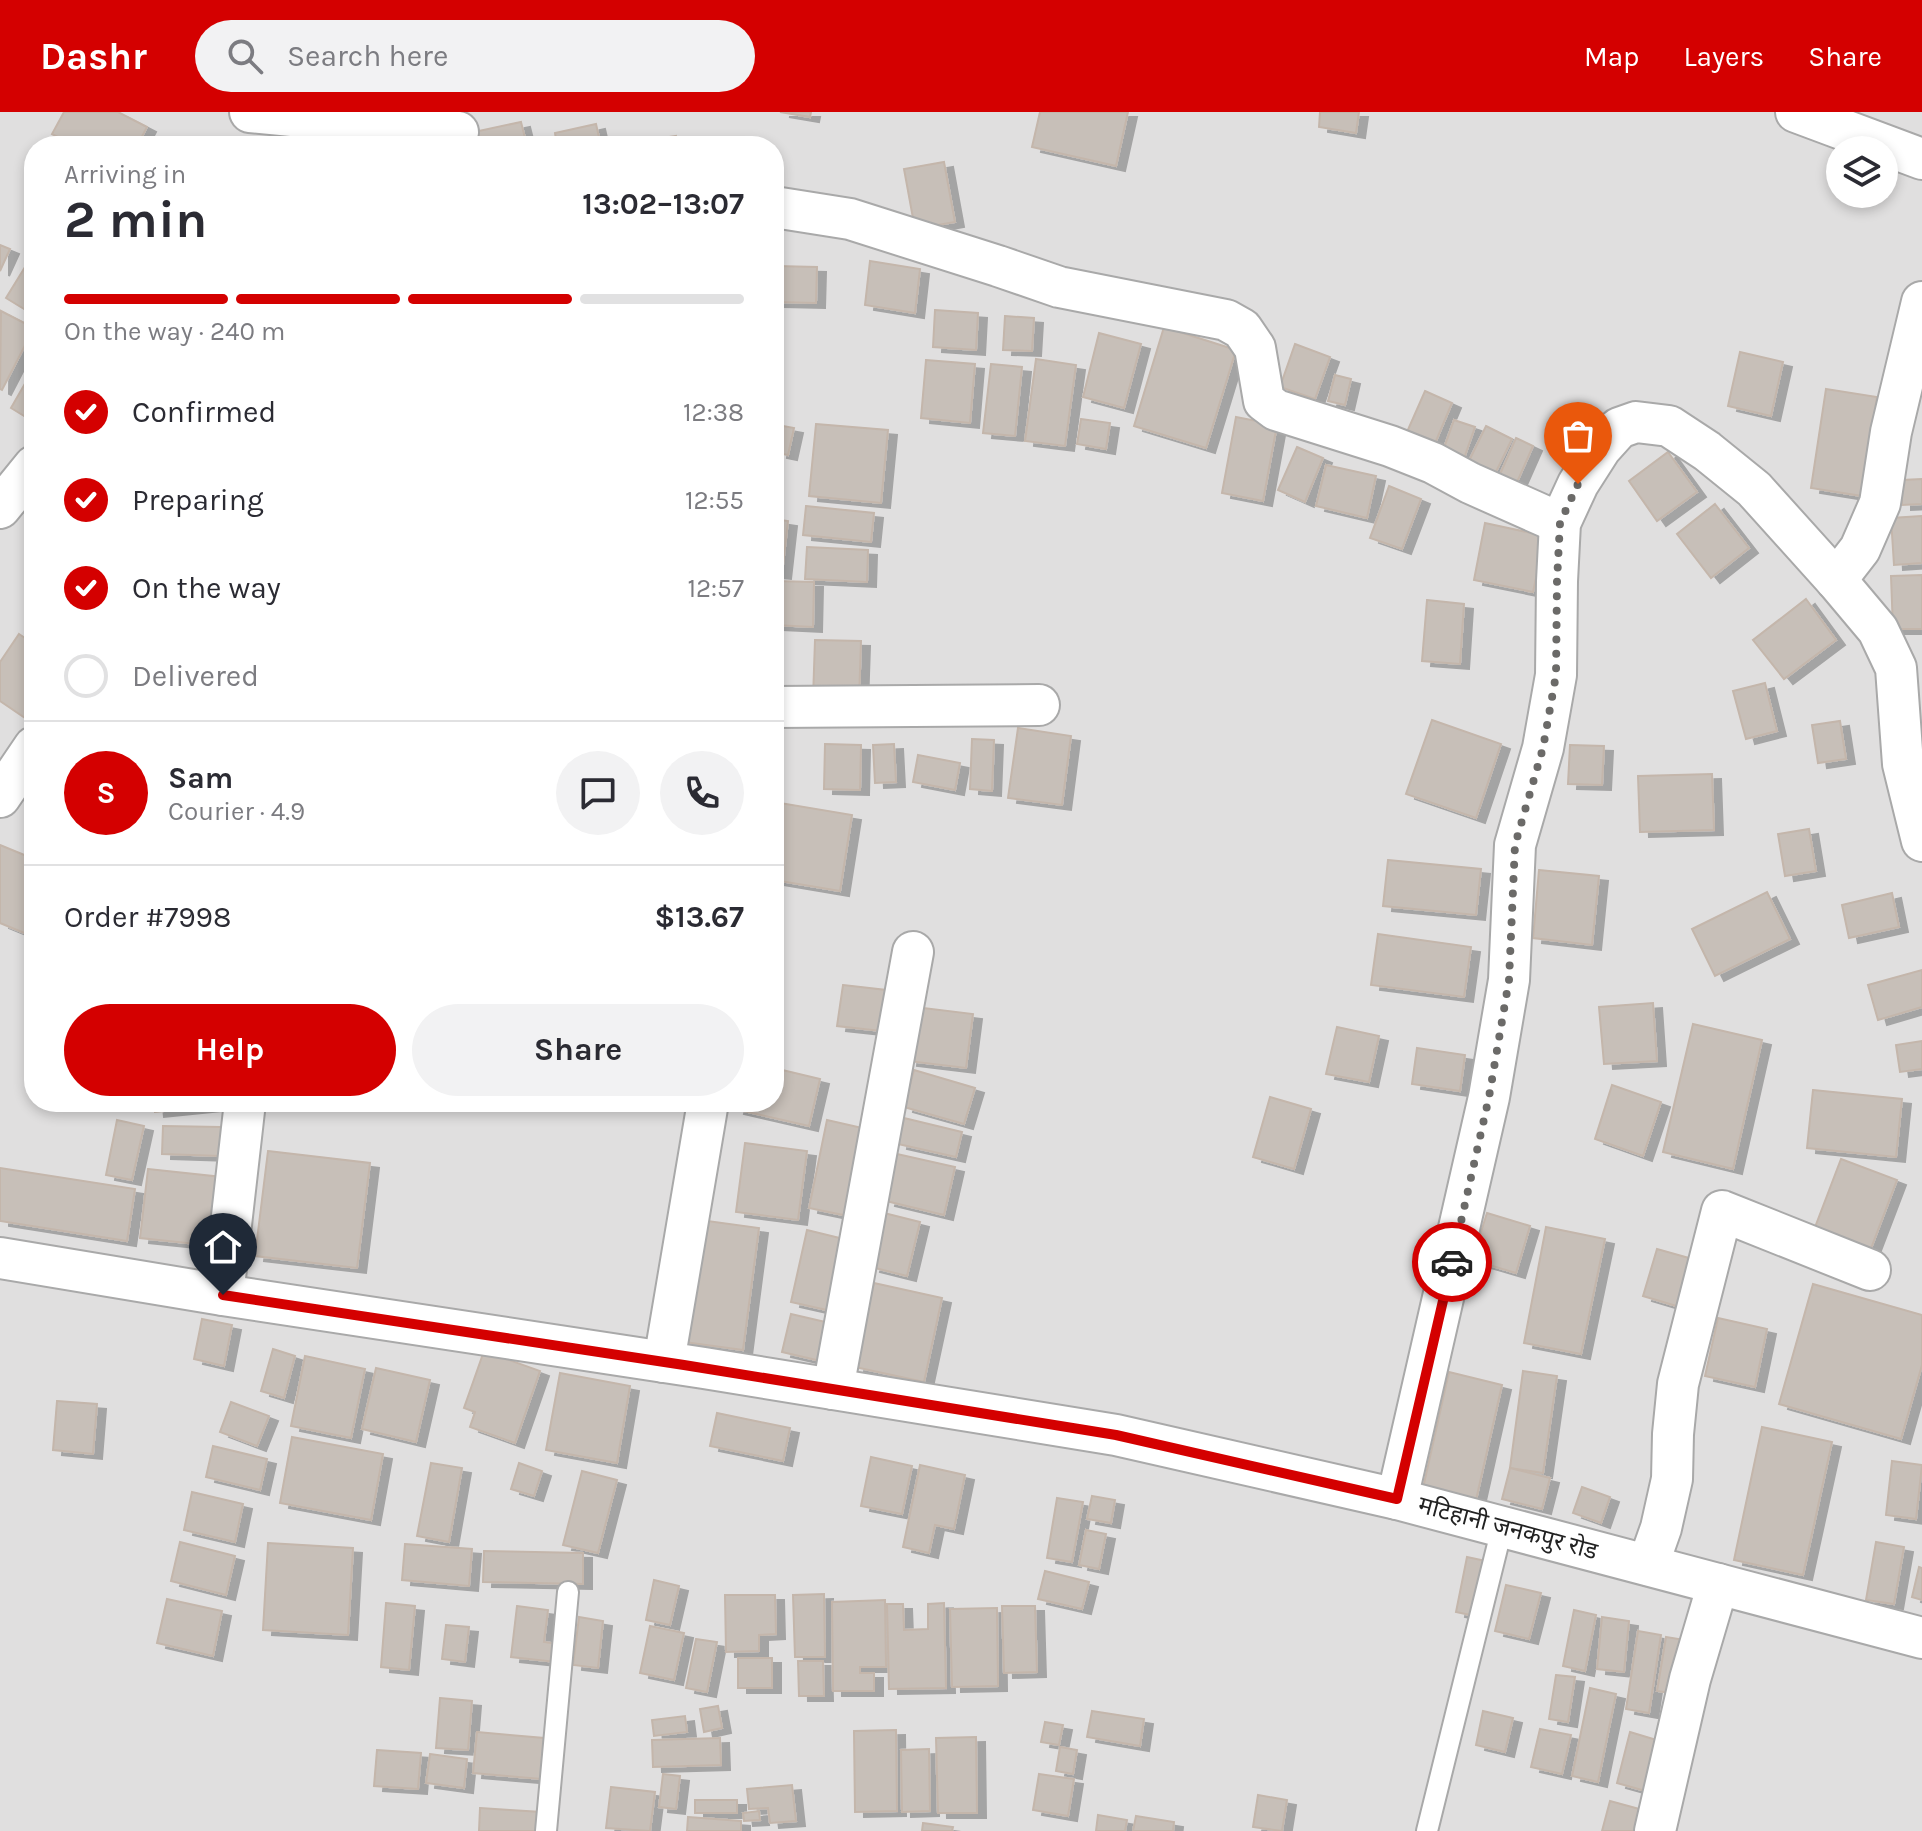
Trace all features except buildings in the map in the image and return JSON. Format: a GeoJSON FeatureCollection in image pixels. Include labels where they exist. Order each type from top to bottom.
{"type":"FeatureCollection","features":[{"type":"Feature","properties":{"kind":"street"},"geometry":{"type":"LineString","coordinates":[[250,112],[457,130]]}},
{"type":"Feature","properties":{"kind":"street"},"geometry":{"type":"LineString","coordinates":[[1796,112],[1922,159]]}},
{"type":"Feature","properties":{"kind":"street"},"geometry":{"type":"LineString","coordinates":[[784,209],[850,219],[1059,287],[1226,320],[1242,329],[1255,348],[1264,401],[1276,410],[1433,463],[1560,523]]}},
{"type":"Feature","properties":{"kind":"street"},"geometry":{"type":"LineString","coordinates":[[1836,580],[1860,549],[1880,503],[1891,432],[1922,302]]}},
{"type":"Feature","properties":{"kind":"street"},"geometry":{"type":"LineString","coordinates":[[1397,1499],[1489,1097],[1509,980],[1515,845],[1543,748],[1556,675],[1560,523],[1578,484],[1601,448],[1619,428],[1636,422],[1669,426],[1707,451],[1754,489],[1878,630],[1896,668],[1903,764],[1920,817]]}},
{"type":"Feature","properties":{"kind":"street"},"geometry":{"type":"LineString","coordinates":[[0,508],[24,478]]}},
{"type":"Feature","properties":{"kind":"street"},"geometry":{"type":"LineString","coordinates":[[784,707],[1039,705]]}},
{"type":"Feature","properties":{"kind":"street"},"geometry":{"type":"LineString","coordinates":[[0,797],[24,762]]}},
{"type":"Feature","properties":{"kind":"street"},"geometry":{"type":"LineString","coordinates":[[833,1389],[913,952]]}},
{"type":"Feature","properties":{"kind":"street"},"geometry":{"type":"LineString","coordinates":[[223,1295],[244,1112]]}},
{"type":"Feature","properties":{"kind":"street"},"geometry":{"type":"LineString","coordinates":[[664,1362],[706,1112]]}},
{"type":"Feature","properties":{"kind":"street"},"geometry":{"type":"LineString","coordinates":[[1648,1565],[1661,1528],[1672,1479],[1678,1384],[1722,1211],[1870,1270]]}},
{"type":"Feature","properties":{"kind":"street","name":"मटिहानी जनकपुर रोड"},"geometry":{"type":"LineString","coordinates":[[0,1258],[1116,1435],[1397,1499],[1922,1638]]}},
{"type":"Feature","properties":{"kind":"street"},"geometry":{"type":"LineString","coordinates":[[1655,1831],[1690,1679],[1718,1584]]}},
{"type":"Feature","properties":{"kind":"lane"},"geometry":{"type":"LineString","coordinates":[[1427,1831],[1502,1528]]}},
{"type":"Feature","properties":{"kind":"lane"},"geometry":{"type":"LineString","coordinates":[[546,1831],[568,1592]]}},
{"type":"Feature","properties":{"kind":"shaded area"},"geometry":{"type":"Polygon","coordinates":[[[0,112],[1922,112],[1922,1831],[0,1831],[0,112]]]}},
{"type":"Feature","properties":{"kind":"way so far"},"geometry":{"type":"LineString","coordinates":[[1452,1262],[1489,1097],[1509,980],[1515,845],[1543,748],[1556,675],[1560,523],[1578,484]]}},
{"type":"Feature","properties":{"kind":"route"},"geometry":{"type":"LineString","coordinates":[[223,1295],[1116,1435],[1397,1499],[1452,1262]]}}]}
